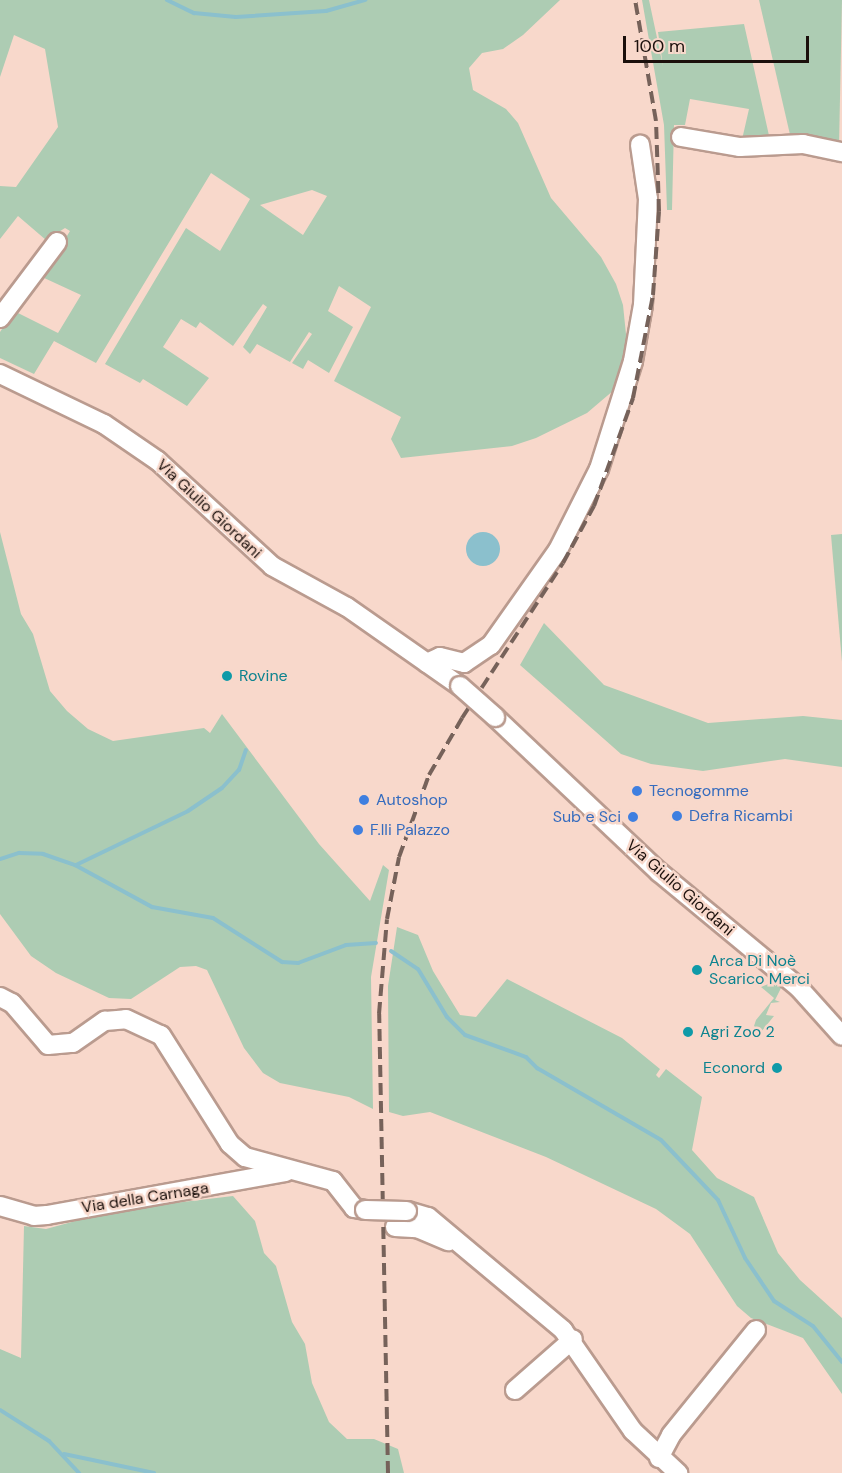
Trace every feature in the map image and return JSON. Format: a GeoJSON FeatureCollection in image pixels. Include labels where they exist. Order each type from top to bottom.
{"type":"FeatureCollection","features":[{"type":"Feature","properties":{"kind":"street"},"geometry":{"type":"LineString","coordinates":[[681,136],[740,147],[803,144],[842,152]]}},
{"type":"Feature","properties":{"kind":"street"},"geometry":{"type":"LineString","coordinates":[[420,659],[437,657],[458,663],[471,660],[491,645],[575,521],[609,443],[633,361],[648,246],[647,179],[640,145]]}},
{"type":"Feature","properties":{"kind":"street"},"geometry":{"type":"LineString","coordinates":[[0,318],[57,242]]}},
{"type":"Feature","properties":{"kind":"street","name":"Via Giulio Giordani"},"geometry":{"type":"LineString","coordinates":[[0,374],[123,437],[158,461],[272,566],[346,607],[420,659],[518,740],[659,872],[799,988],[842,1036]]}},
{"type":"Feature","properties":{"kind":"street","name":"Via della Carnaga"},"geometry":{"type":"LineString","coordinates":[[0,997],[12,1003],[48,1045],[73,1043],[105,1022],[126,1019],[161,1035],[230,1143],[245,1157],[333,1181],[334,1194],[354,1208],[407,1220],[428,1217],[573,1340],[633,1431],[658,1458],[678,1473]]}},
{"type":"Feature","properties":{"kind":"street","name":"Via della Carnaga"},"geometry":{"type":"LineString","coordinates":[[0,1206],[34,1216],[47,1215],[290,1171]]}},
{"type":"Feature","properties":{"kind":"street"},"geometry":{"type":"LineString","coordinates":[[658,1458],[671,1435],[756,1330]]}},
{"type":"Feature","properties":{"kind":"street"},"geometry":{"type":"LineString","coordinates":[[516,1390],[573,1340]]}},
{"type":"Feature","properties":{"kind":"street"},"geometry":{"type":"LineString","coordinates":[[626,1398],[633,1431]]}},
{"type":"Feature","properties":{"kind":"green space"},"geometry":{"type":"Polygon","coordinates":[[[0,0],[560,0],[523,35],[503,49],[482,53],[469,68],[473,90],[506,109],[518,123],[551,198],[601,257],[616,284],[623,305],[627,344],[626,363],[614,390],[587,413],[536,438],[512,446],[401,458],[391,439],[401,417],[334,381],[371,307],[339,286],[328,311],[353,327],[329,373],[308,360],[303,369],[292,363],[312,334],[309,332],[290,362],[257,344],[250,354],[243,347],[267,307],[263,304],[233,346],[200,322],[196,328],[181,319],[163,347],[209,378],[187,406],[143,379],[140,383],[105,364],[186,228],[220,251],[250,199],[211,173],[96,363],[54,341],[34,374],[0,358],[0,332],[14,311],[58,333],[81,295],[42,277],[70,231],[65,228],[46,240],[18,216],[0,239],[0,186],[16,187],[58,127],[45,49],[14,35],[0,77],[0,0]],[[312,190],[260,205],[303,235],[327,196],[312,190]]]}},
{"type":"Feature","properties":{"kind":"green space"},"geometry":{"type":"Polygon","coordinates":[[[642,0],[649,0],[663,66],[658,32],[744,24],[770,140],[741,144],[749,109],[690,99],[685,125],[674,125],[672,210],[667,210],[664,125],[642,0]]]}},
{"type":"Feature","properties":{"kind":"green space"},"geometry":{"type":"Polygon","coordinates":[[[759,0],[842,0],[839,147],[791,139],[759,0]]]}},
{"type":"Feature","properties":{"kind":"green space"},"geometry":{"type":"Polygon","coordinates":[[[0,532],[21,614],[33,634],[50,691],[67,711],[88,729],[113,741],[204,728],[210,733],[222,714],[319,844],[370,901],[383,865],[389,870],[371,977],[373,1109],[349,1097],[280,1083],[263,1073],[244,1048],[207,970],[196,966],[180,967],[131,999],[109,998],[56,973],[31,956],[0,914],[0,532]]]}},
{"type":"Feature","properties":{"kind":"green space"},"geometry":{"type":"Polygon","coordinates":[[[842,534],[842,662],[831,535],[842,534]]]}},
{"type":"Feature","properties":{"kind":"green space"},"geometry":{"type":"Polygon","coordinates":[[[544,623],[604,685],[708,723],[803,716],[842,720],[842,767],[785,759],[703,771],[651,764],[621,754],[520,665],[544,623]]]}},
{"type":"Feature","properties":{"kind":"green space"},"geometry":{"type":"Polygon","coordinates":[[[397,927],[418,935],[433,971],[460,1015],[476,1017],[507,979],[622,1038],[660,1069],[656,1075],[659,1078],[666,1069],[702,1097],[692,1150],[717,1178],[754,1197],[778,1253],[800,1280],[842,1318],[842,1394],[803,1338],[751,1318],[737,1306],[690,1234],[656,1209],[546,1157],[430,1112],[403,1116],[389,1112],[388,986],[397,927]]]}},
{"type":"Feature","properties":{"kind":"green space"},"geometry":{"type":"Polygon","coordinates":[[[776,981],[782,986],[775,1000],[780,1002],[771,1003],[766,1015],[774,1016],[761,1032],[754,1026],[756,1020],[774,998],[761,987],[776,981]]]}},
{"type":"Feature","properties":{"kind":"green space"},"geometry":{"type":"Polygon","coordinates":[[[233,1196],[255,1221],[264,1253],[276,1266],[292,1322],[305,1344],[312,1383],[329,1422],[347,1439],[374,1439],[398,1449],[404,1473],[0,1473],[0,1349],[21,1358],[24,1226],[46,1229],[116,1210],[233,1196]]]}},
{"type":"Feature","properties":{"kind":"water"},"geometry":{"type":"Polygon","coordinates":[[[483,532],[495,537],[500,549],[495,561],[483,566],[471,561],[466,549],[471,537],[483,532]]]}},
{"type":"Feature","properties":{"kind":"waterway"},"geometry":{"type":"LineString","coordinates":[[167,0],[194,13],[236,17],[326,11],[365,0]]}},
{"type":"Feature","properties":{"kind":"waterway"},"geometry":{"type":"LineString","coordinates":[[76,865],[188,811],[222,788],[239,770],[246,750]]}},
{"type":"Feature","properties":{"kind":"waterway"},"geometry":{"type":"LineString","coordinates":[[0,859],[19,853],[43,854],[75,865],[152,907],[213,918],[282,962],[298,963],[346,945],[376,943]]}},
{"type":"Feature","properties":{"kind":"waterway"},"geometry":{"type":"LineString","coordinates":[[391,951],[418,969],[447,1017],[465,1035],[526,1057],[537,1068],[661,1140],[718,1200],[745,1258],[774,1301],[813,1326],[842,1362]]}},
{"type":"Feature","properties":{"kind":"waterway"},"geometry":{"type":"LineString","coordinates":[[0,1410],[49,1441],[79,1473]]}},
{"type":"Feature","properties":{"kind":"waterway"},"geometry":{"type":"LineString","coordinates":[[64,1454],[154,1473]]}},
{"type":"Feature","properties":{"kind":"railway"},"geometry":{"type":"LineString","coordinates":[[388,1473],[379,1014],[387,919],[399,857],[429,775],[462,718],[563,563],[594,506],[633,398],[653,295],[659,211],[656,121],[635,0]]}},
{"type":"Feature","properties":{"kind":"place","name":"Rovine"},"geometry":{"type":"Point","coordinates":[227,676]}},
{"type":"Feature","properties":{"kind":"place","name":"Tecnogomme"},"geometry":{"type":"Point","coordinates":[637,791]}},
{"type":"Feature","properties":{"kind":"place","name":"Autoshop"},"geometry":{"type":"Point","coordinates":[364,800]}},
{"type":"Feature","properties":{"kind":"place","name":"Defra Ricambi"},"geometry":{"type":"Point","coordinates":[677,816]}},
{"type":"Feature","properties":{"kind":"place","name":"Sub e Sci"},"geometry":{"type":"Point","coordinates":[633,817]}},
{"type":"Feature","properties":{"kind":"place","name":"F.lli Palazzo"},"geometry":{"type":"Point","coordinates":[358,830]}},
{"type":"Feature","properties":{"kind":"place","name":"Arca Di Noè Scarico Merci"},"geometry":{"type":"Point","coordinates":[697,970]}},
{"type":"Feature","properties":{"kind":"place","name":"Agri Zoo 2"},"geometry":{"type":"Point","coordinates":[688,1032]}},
{"type":"Feature","properties":{"kind":"place","name":"Econord"},"geometry":{"type":"Point","coordinates":[777,1068]}}]}
